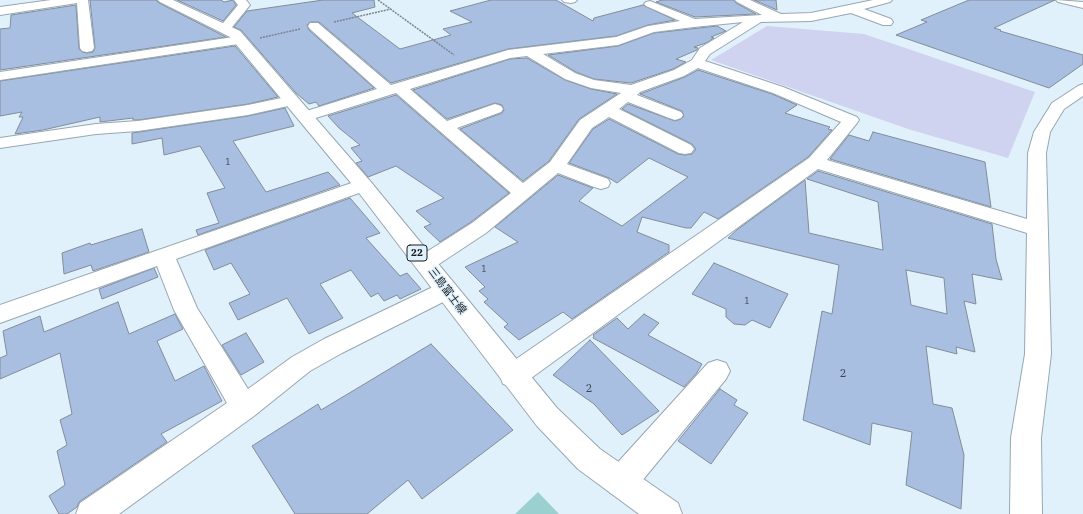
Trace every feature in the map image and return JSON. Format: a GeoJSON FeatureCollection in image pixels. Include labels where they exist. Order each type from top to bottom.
{"type":"FeatureCollection","features":[{"type":"Feature","properties":{"kind":"street"},"geometry":{"type":"LineString","coordinates":[[2,8],[74,0]]}},
{"type":"Feature","properties":{"kind":"street"},"geometry":{"type":"LineString","coordinates":[[82,0],[87,48]]}},
{"type":"Feature","properties":{"kind":"street","name":"三島富士線"},"geometry":{"type":"LineString","coordinates":[[164,0],[233,34],[299,108],[363,185],[546,417],[589,459],[666,514]]}},
{"type":"Feature","properties":{"kind":"street"},"geometry":{"type":"LineString","coordinates":[[0,76],[220,44],[233,34],[244,5],[240,0]]}},
{"type":"Feature","properties":{"kind":"street"},"geometry":{"type":"LineString","coordinates":[[1062,0],[1083,5]]}},
{"type":"Feature","properties":{"kind":"street"},"geometry":{"type":"LineString","coordinates":[[650,4],[700,22],[745,1],[780,19]]}},
{"type":"Feature","properties":{"kind":"street"},"geometry":{"type":"LineString","coordinates":[[0,143],[96,129],[138,126],[248,110],[299,108],[392,88],[508,54],[611,42],[652,29],[700,22],[780,19],[811,16],[847,10],[876,1]]}},
{"type":"Feature","properties":{"kind":"street"},"geometry":{"type":"LineString","coordinates":[[824,3],[887,22]]}},
{"type":"Feature","properties":{"kind":"street"},"geometry":{"type":"LineString","coordinates":[[425,263],[480,228],[556,166],[586,124],[608,110],[630,93],[679,73],[698,63],[705,51],[757,19]]}},
{"type":"Feature","properties":{"kind":"street"},"geometry":{"type":"LineString","coordinates":[[314,26],[392,88],[445,127],[523,193]]}},
{"type":"Feature","properties":{"kind":"street"},"geometry":{"type":"LineString","coordinates":[[530,52],[577,78],[591,84],[630,93],[675,115]]}},
{"type":"Feature","properties":{"kind":"street"},"geometry":{"type":"LineString","coordinates":[[513,376],[815,162],[850,120],[778,90],[698,63]]}},
{"type":"Feature","properties":{"kind":"street"},"geometry":{"type":"LineString","coordinates":[[1026,514],[1026,438],[1038,354],[1036,229],[1037,153],[1042,132],[1058,106],[1083,89]]}},
{"type":"Feature","properties":{"kind":"street"},"geometry":{"type":"LineString","coordinates":[[445,127],[495,108]]}},
{"type":"Feature","properties":{"kind":"street"},"geometry":{"type":"LineString","coordinates":[[608,110],[685,149]]}},
{"type":"Feature","properties":{"kind":"street"},"geometry":{"type":"LineString","coordinates":[[815,162],[1036,229]]}},
{"type":"Feature","properties":{"kind":"street"},"geometry":{"type":"LineString","coordinates":[[556,166],[601,183]]}},
{"type":"Feature","properties":{"kind":"street"},"geometry":{"type":"LineString","coordinates":[[0,314],[363,185]]}},
{"type":"Feature","properties":{"kind":"street"},"geometry":{"type":"LineString","coordinates":[[164,256],[186,310],[244,407]]}},
{"type":"Feature","properties":{"kind":"street"},"geometry":{"type":"LineString","coordinates":[[92,514],[244,407],[301,364],[333,346],[445,290]]}},
{"type":"Feature","properties":{"kind":"street"},"geometry":{"type":"LineString","coordinates":[[621,482],[717,371]]}},
{"type":"Feature","properties":{"kind":"path"},"geometry":{"type":"LineString","coordinates":[[378,0],[469,65]]}},
{"type":"Feature","properties":{"kind":"shaded area"},"geometry":{"type":"Polygon","coordinates":[[[767,26],[864,34],[1035,92],[1008,158],[908,129],[711,60],[767,26]]]}},
{"type":"Feature","properties":{"kind":"shaded area"},"geometry":{"type":"Polygon","coordinates":[[[538,492],[559,514],[515,514],[538,492]]]}},
{"type":"Feature","properties":{"kind":"building"},"geometry":{"type":"Polygon","coordinates":[[[90,0],[156,0],[159,3],[226,37],[0,70],[0,29],[10,28],[11,15],[76,5],[79,49],[82,52],[93,52],[95,48],[90,0]]]}},
{"type":"Feature","properties":{"kind":"building"},"geometry":{"type":"Polygon","coordinates":[[[177,0],[221,0],[224,2],[233,0],[236,5],[223,21],[177,0]]]}},
{"type":"Feature","properties":{"kind":"building"},"geometry":{"type":"Polygon","coordinates":[[[323,0],[374,0],[375,7],[352,13],[400,49],[451,35],[443,29],[472,22],[450,11],[491,0],[556,0],[593,21],[594,18],[643,5],[675,20],[648,25],[616,36],[508,49],[391,83],[319,22],[310,22],[307,25],[309,30],[374,88],[319,106],[316,102],[309,104],[296,93],[241,30],[234,27],[247,11],[323,0]]]}},
{"type":"Feature","properties":{"kind":"building"},"geometry":{"type":"Polygon","coordinates":[[[662,0],[734,0],[736,3],[756,14],[695,17],[656,2],[662,0]]]}},
{"type":"Feature","properties":{"kind":"building"},"geometry":{"type":"Polygon","coordinates":[[[754,0],[776,0],[777,10],[754,0]]]}},
{"type":"Feature","properties":{"kind":"building"},"geometry":{"type":"Polygon","coordinates":[[[969,0],[1055,0],[994,28],[1083,55],[1083,64],[1049,88],[896,35],[927,22],[921,20],[969,0]]]}},
{"type":"Feature","properties":{"kind":"building"},"geometry":{"type":"Polygon","coordinates":[[[717,26],[726,31],[711,37],[714,38],[706,43],[694,47],[698,48],[697,50],[676,59],[686,62],[673,69],[631,83],[594,79],[576,72],[548,55],[618,46],[654,33],[717,26]]]}},
{"type":"Feature","properties":{"kind":"building"},"geometry":{"type":"Polygon","coordinates":[[[235,46],[278,97],[248,104],[138,120],[133,120],[133,118],[100,122],[100,117],[43,130],[15,134],[23,117],[19,117],[22,112],[0,116],[0,81],[235,46]]]}},
{"type":"Feature","properties":{"kind":"building"},"geometry":{"type":"Polygon","coordinates":[[[527,58],[565,80],[591,89],[617,94],[579,119],[549,161],[523,181],[460,129],[502,113],[504,110],[502,105],[495,103],[447,119],[413,90],[510,59],[527,58]]]}},
{"type":"Feature","properties":{"kind":"building"},"geometry":{"type":"Polygon","coordinates":[[[698,70],[772,94],[797,105],[785,113],[830,127],[828,129],[832,130],[808,157],[718,219],[704,212],[691,228],[686,228],[642,217],[637,232],[669,245],[669,252],[572,319],[563,312],[519,340],[504,327],[508,324],[484,302],[488,299],[479,291],[485,287],[465,267],[518,242],[495,227],[558,175],[593,188],[579,201],[622,226],[688,177],[649,158],[617,183],[609,178],[569,163],[593,129],[609,119],[678,154],[692,154],[696,149],[692,144],[622,109],[628,104],[675,121],[681,119],[684,116],[682,111],[640,94],[685,77],[698,70]]]}},
{"type":"Feature","properties":{"kind":"building"},"geometry":{"type":"Polygon","coordinates":[[[396,95],[509,193],[471,222],[440,242],[424,227],[431,224],[416,211],[444,198],[396,166],[368,177],[356,163],[362,161],[351,148],[360,145],[339,128],[328,116],[396,95]]]}},
{"type":"Feature","properties":{"kind":"building"},"geometry":{"type":"Polygon","coordinates":[[[285,108],[294,126],[233,141],[266,192],[328,172],[340,185],[198,235],[196,230],[219,223],[207,193],[225,188],[200,146],[164,155],[162,138],[132,144],[132,133],[248,116],[285,108]]]}},
{"type":"Feature","properties":{"kind":"building"},"geometry":{"type":"Polygon","coordinates":[[[873,132],[985,162],[991,207],[830,159],[849,135],[869,141],[873,132]]]}},
{"type":"Feature","properties":{"kind":"building"},"geometry":{"type":"Polygon","coordinates":[[[818,171],[992,224],[996,259],[1002,280],[972,274],[976,304],[964,301],[975,352],[956,347],[957,354],[926,346],[933,404],[952,408],[964,455],[961,509],[906,485],[912,432],[872,423],[870,445],[803,420],[822,311],[832,314],[839,265],[728,238],[805,180],[809,233],[883,250],[878,202],[807,179],[818,171]],[[906,270],[911,305],[947,314],[944,278],[906,270]]]}},
{"type":"Feature","properties":{"kind":"building"},"geometry":{"type":"Polygon","coordinates":[[[350,198],[380,233],[366,238],[400,276],[407,273],[421,289],[400,299],[397,295],[384,301],[378,293],[371,297],[351,270],[320,284],[343,318],[309,334],[287,298],[238,320],[229,303],[250,294],[231,263],[214,270],[205,250],[350,198]]]}},
{"type":"Feature","properties":{"kind":"building"},"geometry":{"type":"Polygon","coordinates":[[[142,229],[149,252],[93,271],[91,265],[64,274],[62,253],[90,243],[91,245],[142,229]]]}},
{"type":"Feature","properties":{"kind":"building"},"geometry":{"type":"Polygon","coordinates":[[[714,263],[788,294],[770,328],[752,320],[745,325],[734,324],[726,317],[726,309],[692,294],[714,263]]]}},
{"type":"Feature","properties":{"kind":"building"},"geometry":{"type":"Polygon","coordinates":[[[154,268],[158,277],[102,299],[99,289],[154,268]]]}},
{"type":"Feature","properties":{"kind":"building"},"geometry":{"type":"Polygon","coordinates":[[[118,302],[129,334],[175,314],[183,329],[157,341],[175,381],[204,366],[222,401],[161,434],[167,442],[79,502],[77,507],[67,514],[59,514],[49,496],[65,485],[57,451],[67,445],[60,420],[72,414],[60,353],[0,379],[0,358],[7,355],[3,331],[40,316],[44,332],[118,302]]]}},
{"type":"Feature","properties":{"kind":"building"},"geometry":{"type":"Polygon","coordinates":[[[644,314],[659,323],[648,335],[702,364],[696,374],[684,387],[593,338],[593,335],[617,318],[628,329],[644,314]]]}},
{"type":"Feature","properties":{"kind":"building"},"geometry":{"type":"Polygon","coordinates":[[[246,333],[264,362],[241,375],[222,345],[246,333]]]}},
{"type":"Feature","properties":{"kind":"building"},"geometry":{"type":"Polygon","coordinates":[[[590,340],[659,411],[622,435],[594,404],[553,375],[590,340]]]}},
{"type":"Feature","properties":{"kind":"building"},"geometry":{"type":"Polygon","coordinates":[[[431,344],[513,430],[422,499],[408,480],[367,514],[295,514],[252,446],[318,404],[321,410],[431,344]]]}},
{"type":"Feature","properties":{"kind":"building"},"geometry":{"type":"Polygon","coordinates":[[[720,389],[737,400],[734,405],[748,413],[711,464],[678,441],[720,389]]]}}]}
